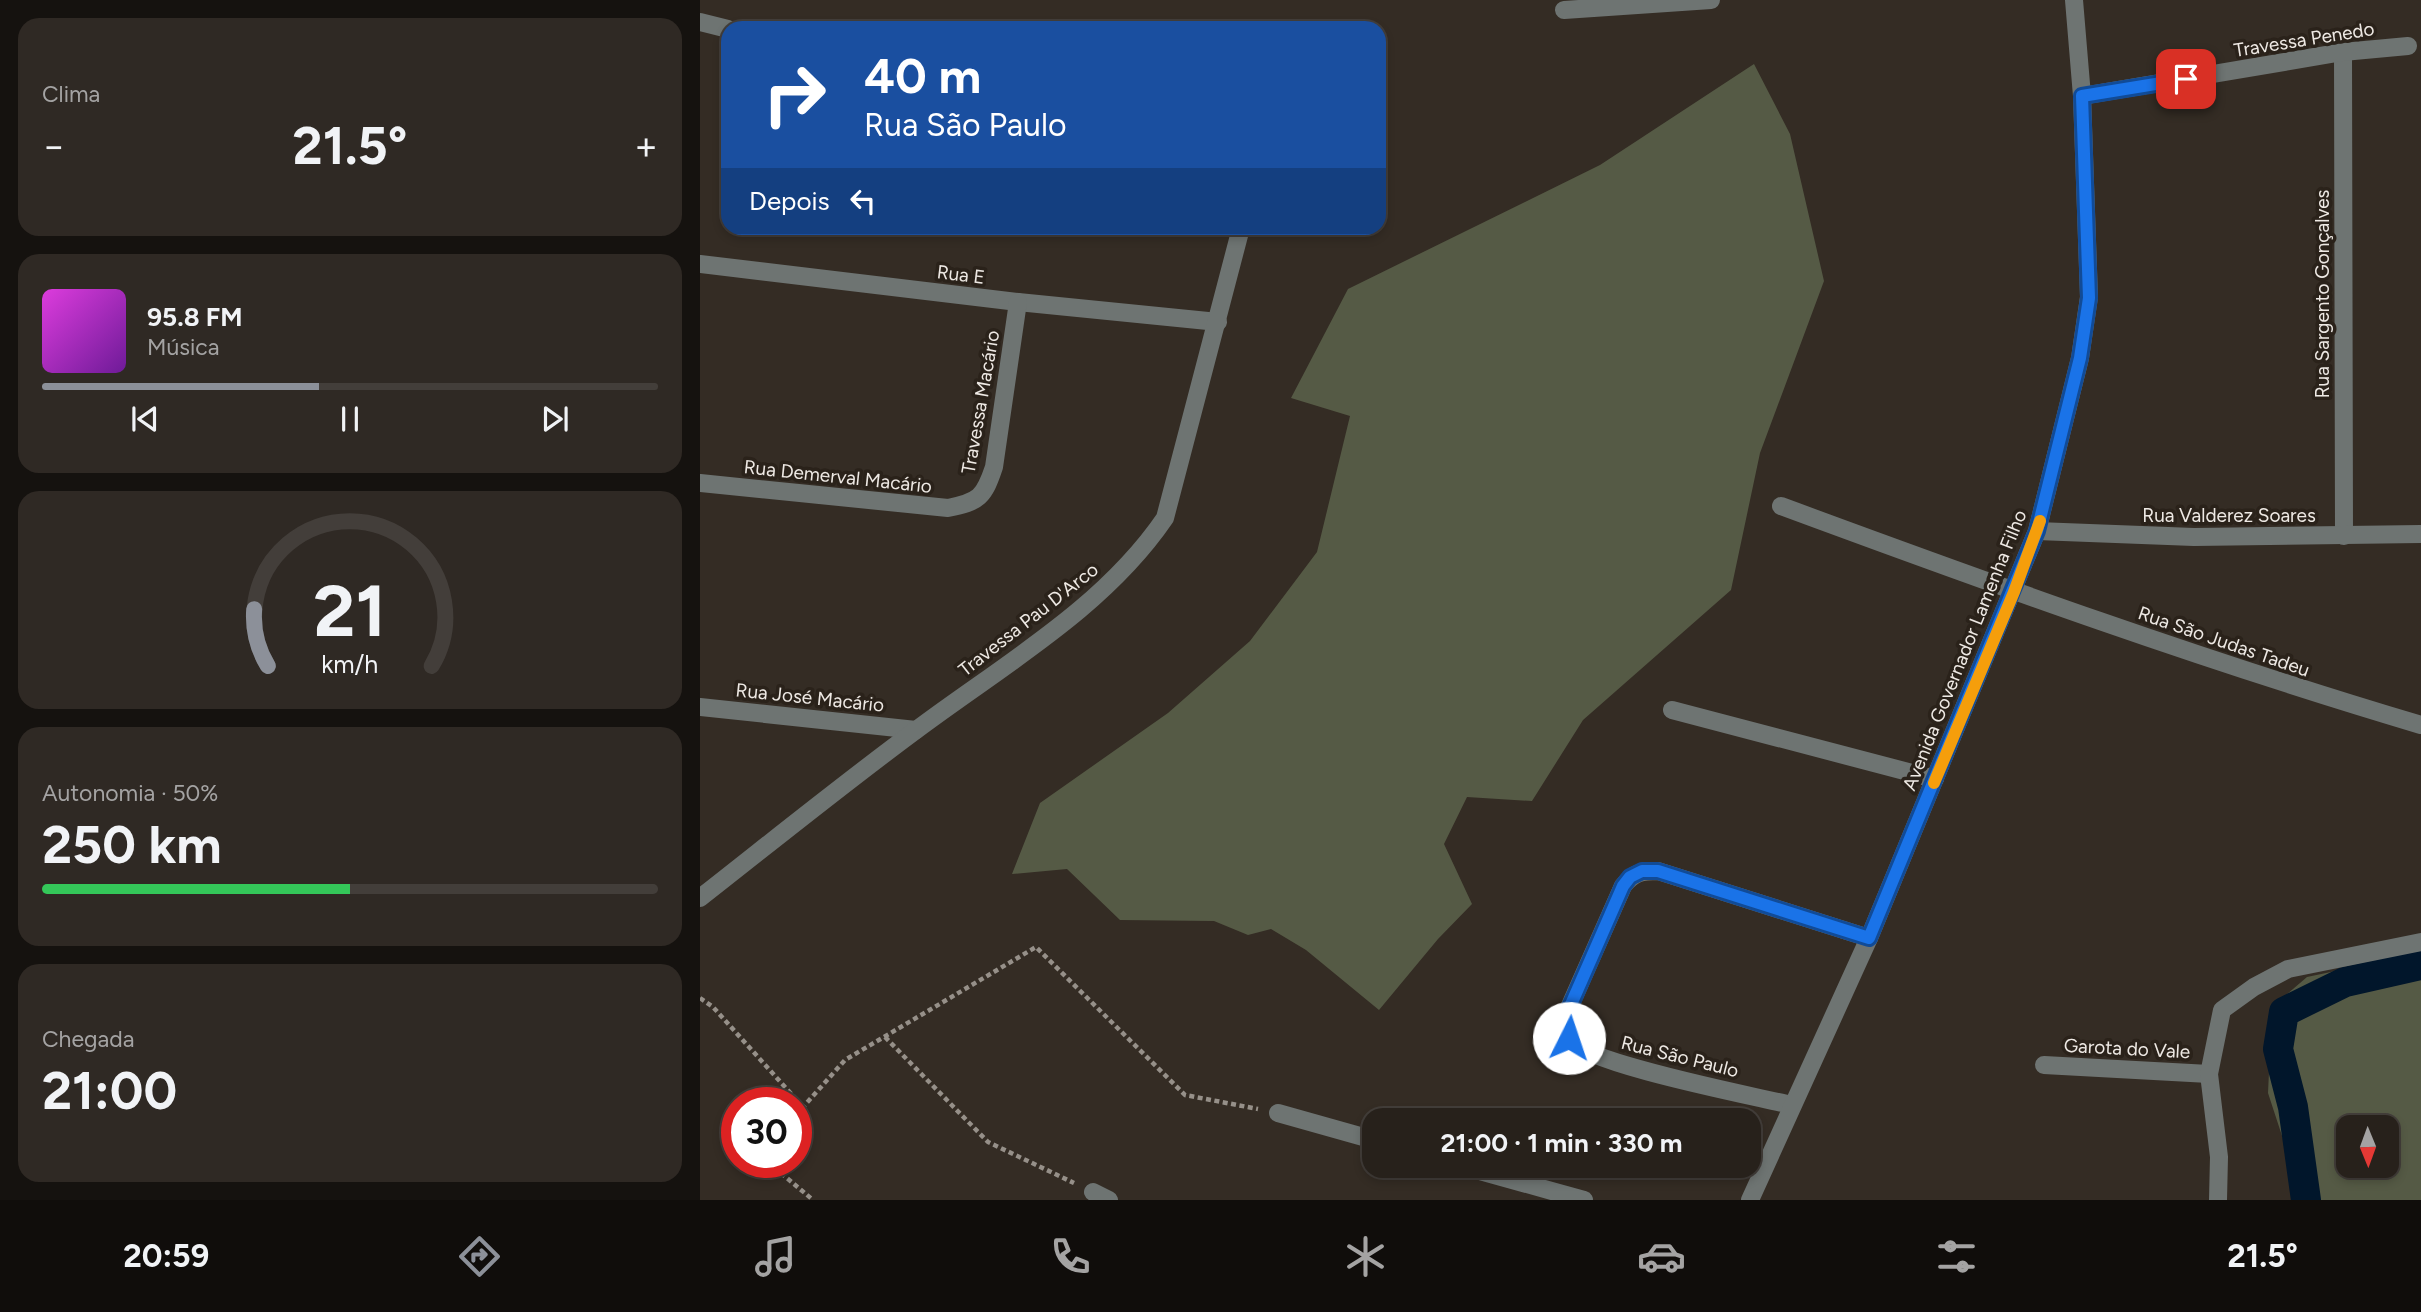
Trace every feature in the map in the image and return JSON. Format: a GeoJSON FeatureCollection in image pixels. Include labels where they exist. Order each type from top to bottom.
{"type":"FeatureCollection","features":[{"type":"Feature","properties":{"kind":"street"},"geometry":{"type":"LineString","coordinates":[[1564,10],[1711,0]]}},
{"type":"Feature","properties":{"kind":"street","name":"Avenida Governador Lamenha Filho"},"geometry":{"type":"LineString","coordinates":[[1750,1200],[1869,938],[2037,531],[2080,358],[2089,298],[2082,96],[2074,0]]}},
{"type":"Feature","properties":{"kind":"street"},"geometry":{"type":"LineString","coordinates":[[700,22],[721,27]]}},
{"type":"Feature","properties":{"kind":"street","name":"Travessa Penedo"},"geometry":{"type":"LineString","coordinates":[[2082,96],[2343,52],[2408,46]]}},
{"type":"Feature","properties":{"kind":"street","name":"Rua Sargento Gonçalves"},"geometry":{"type":"LineString","coordinates":[[2343,52],[2344,536]]}},
{"type":"Feature","properties":{"kind":"street","name":"Travessa Pau D'Arco"},"geometry":{"type":"LineString","coordinates":[[700,898],[916,730],[1098,596],[1141,553],[1165,518],[1239,235]]}},
{"type":"Feature","properties":{"kind":"street","name":"Rua E"},"geometry":{"type":"LineString","coordinates":[[700,264],[1018,302],[1218,322]]}},
{"type":"Feature","properties":{"kind":"street","name":"Travessa Macário"},"geometry":{"type":"LineString","coordinates":[[972,503],[986,490],[994,467],[1018,302]]}},
{"type":"Feature","properties":{"kind":"street","name":"Rua Demerval Macário"},"geometry":{"type":"LineString","coordinates":[[700,482],[948,508],[972,503]]}},
{"type":"Feature","properties":{"kind":"street","name":"Rua São Judas Tadeu"},"geometry":{"type":"LineString","coordinates":[[1781,506],[2014,592],[2305,691],[2421,725]]}},
{"type":"Feature","properties":{"kind":"street","name":"Rua Valderez Soares"},"geometry":{"type":"LineString","coordinates":[[2037,531],[2194,537],[2421,534]]}},
{"type":"Feature","properties":{"kind":"street","name":"Rua José Macário"},"geometry":{"type":"LineString","coordinates":[[700,707],[916,730]]}},
{"type":"Feature","properties":{"kind":"street"},"geometry":{"type":"LineString","coordinates":[[1672,710],[1935,779]]}},
{"type":"Feature","properties":{"kind":"street","name":"Rua São Paulo"},"geometry":{"type":"LineString","coordinates":[[1791,1105],[1618,1063],[1581,1049],[1569,1038],[1566,1028],[1569,1009],[1623,886],[1630,877],[1642,871],[1658,871],[1869,938]]}},
{"type":"Feature","properties":{"kind":"street"},"geometry":{"type":"LineString","coordinates":[[2218,1200],[2219,1157],[2209,1074],[2222,1010],[2254,986],[2288,969],[2421,942]]}},
{"type":"Feature","properties":{"kind":"street","name":"Garota do Vale"},"geometry":{"type":"LineString","coordinates":[[2044,1065],[2209,1074]]}},
{"type":"Feature","properties":{"kind":"street"},"geometry":{"type":"LineString","coordinates":[[1278,1113],[1362,1137]]}},
{"type":"Feature","properties":{"kind":"street"},"geometry":{"type":"LineString","coordinates":[[1505,1178],[1584,1200]]}},
{"type":"Feature","properties":{"kind":"path"},"geometry":{"type":"LineString","coordinates":[[812,1097],[845,1060],[1036,947],[1185,1095],[1278,1113]]}},
{"type":"Feature","properties":{"kind":"path"},"geometry":{"type":"LineString","coordinates":[[700,998],[713,1007],[785,1087]]}},
{"type":"Feature","properties":{"kind":"path"},"geometry":{"type":"LineString","coordinates":[[885,1037],[988,1142],[1101,1196]]}},
{"type":"Feature","properties":{"kind":"path"},"geometry":{"type":"LineString","coordinates":[[787,1178],[813,1200]]}},
{"type":"Feature","properties":{"kind":"green space"},"geometry":{"type":"Polygon","coordinates":[[[1754,64],[1790,134],[1824,281],[1760,453],[1731,590],[1583,720],[1532,801],[1467,797],[1444,844],[1472,904],[1438,939],[1379,1010],[1306,950],[1271,929],[1248,935],[1214,921],[1120,920],[1067,869],[1012,874],[1040,803],[1168,713],[1250,641],[1317,552],[1350,416],[1291,398],[1348,289],[1600,165],[1754,64]]]}},
{"type":"Feature","properties":{"kind":"green space"},"geometry":{"type":"Polygon","coordinates":[[[2421,953],[2421,1200],[2303,1200],[2268,1093],[2272,1007],[2307,977],[2421,953]]]}},
{"type":"Feature","properties":{"kind":"waterway"},"geometry":{"type":"LineString","coordinates":[[2306,1200],[2293,1107],[2278,1049],[2284,1012],[2345,982],[2421,965]]}},
{"type":"Feature","properties":{"kind":"slow traffic"},"geometry":{"type":"LineString","coordinates":[[1934,783],[2014,592],[2040,521]]}},
{"type":"Feature","properties":{"kind":"route"},"geometry":{"type":"LineString","coordinates":[[1569,1038],[1566,1028],[1569,1009],[1623,886],[1630,877],[1642,871],[1658,871],[1688,878],[1869,938],[2037,531],[2080,358],[2089,298],[2082,96],[2186,79]]}}]}
